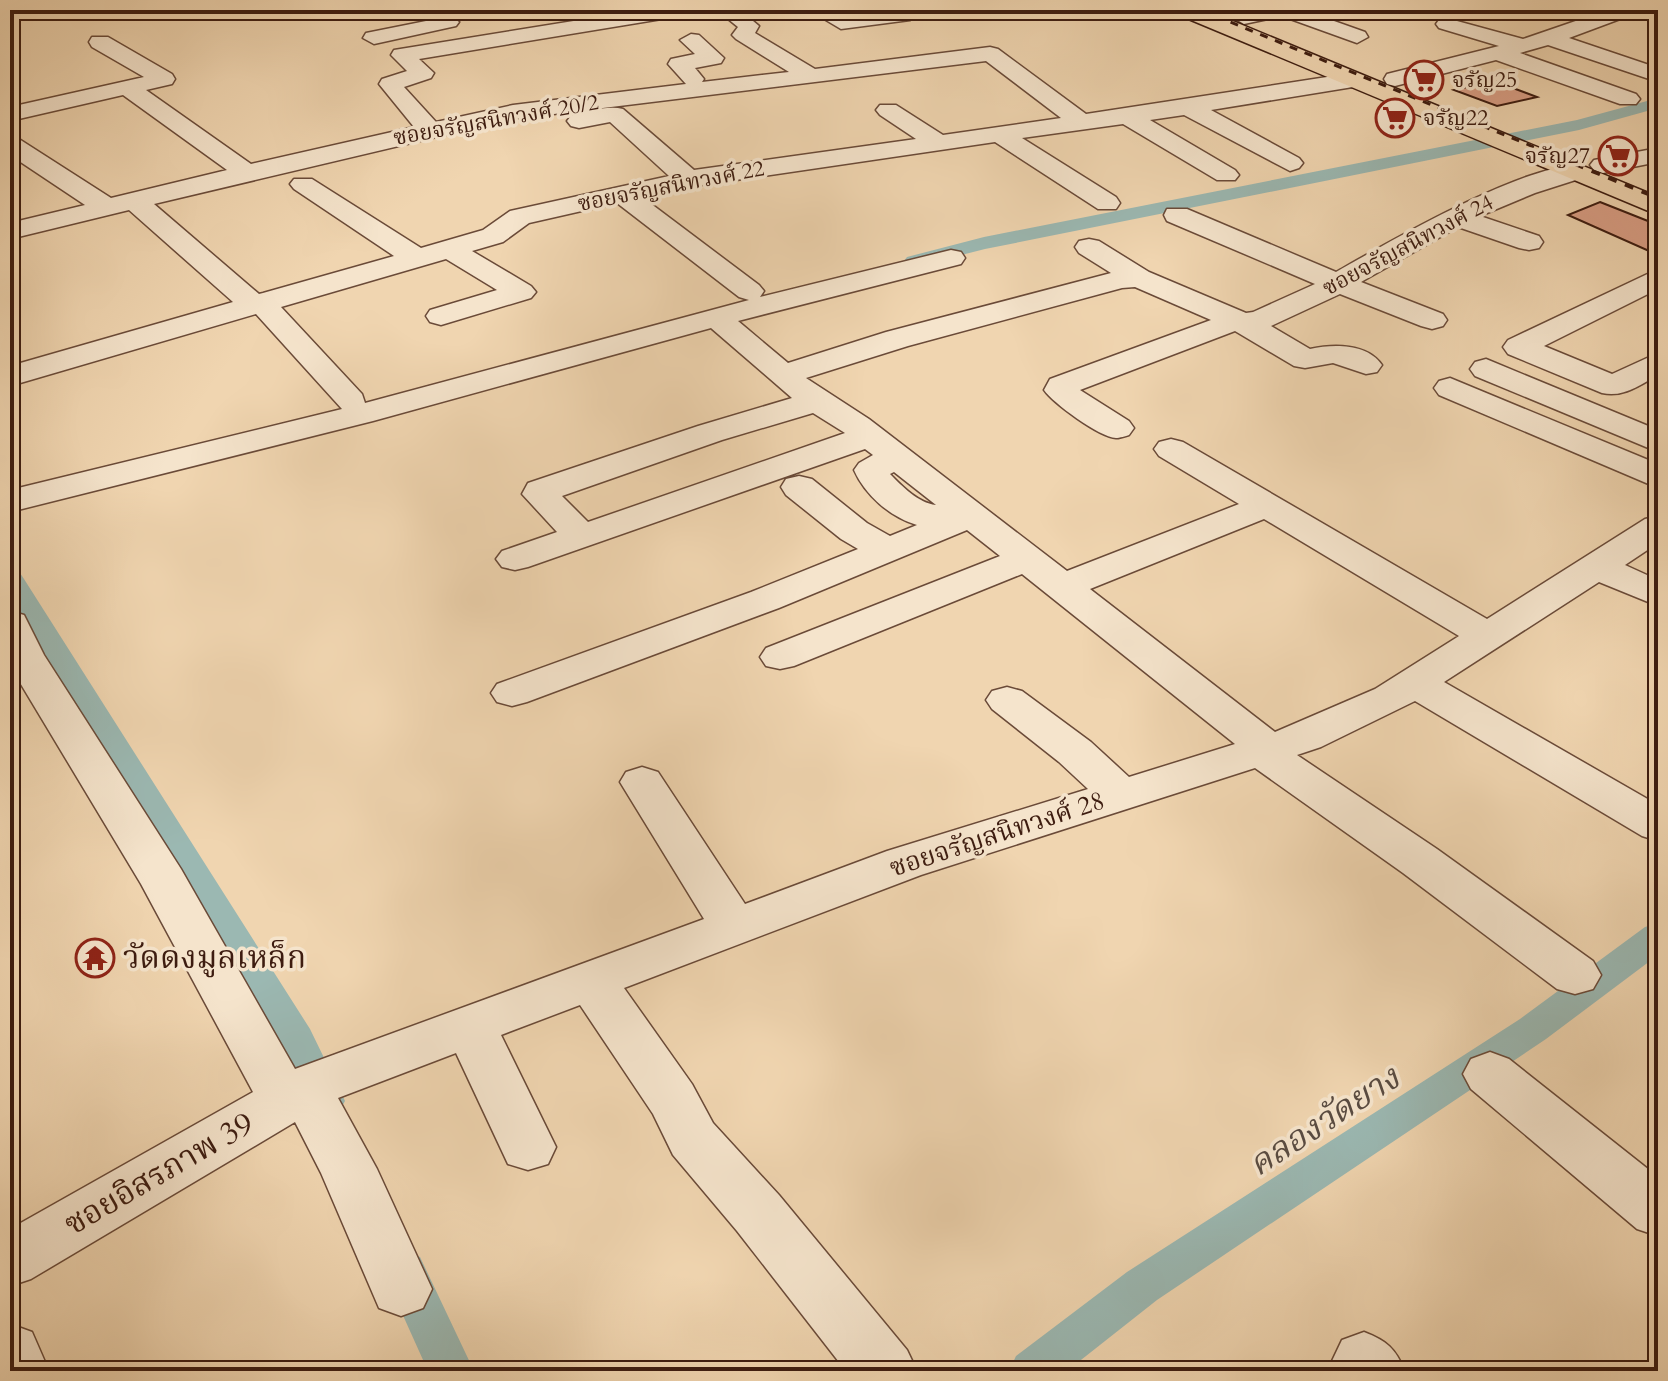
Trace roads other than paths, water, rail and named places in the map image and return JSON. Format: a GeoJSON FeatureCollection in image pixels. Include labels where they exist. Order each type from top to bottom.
{"type":"FeatureCollection","features":[{"type":"Feature","properties":{"kind":"main road"},"geometry":{"type":"LineString","coordinates":[[1187,10],[1353,80],[1603,165],[1658,187]]}},
{"type":"Feature","properties":{"kind":"main road"},"geometry":{"type":"LineString","coordinates":[[1235,14],[1395,79],[1515,137],[1576,172],[1658,207]]}},
{"type":"Feature","properties":{"kind":"street"},"geometry":{"type":"LineString","coordinates":[[374,38],[449,22],[430,10]]}},
{"type":"Feature","properties":{"kind":"street"},"geometry":{"type":"LineString","coordinates":[[430,130],[391,87],[390,84],[423,73],[402,55],[680,10]]}},
{"type":"Feature","properties":{"kind":"street"},"geometry":{"type":"LineString","coordinates":[[727,10],[749,26],[743,35],[808,74]]}},
{"type":"Feature","properties":{"kind":"street"},"geometry":{"type":"LineString","coordinates":[[819,10],[841,23],[910,14]]}},
{"type":"Feature","properties":{"kind":"street"},"geometry":{"type":"LineString","coordinates":[[1235,14],[1283,10],[1357,37]]}},
{"type":"Feature","properties":{"kind":"street"},"geometry":{"type":"LineString","coordinates":[[1395,79],[1524,46],[1613,15],[1604,10]]}},
{"type":"Feature","properties":{"kind":"street"},"geometry":{"type":"LineString","coordinates":[[640,16],[660,31]]}},
{"type":"Feature","properties":{"kind":"street"},"geometry":{"type":"LineString","coordinates":[[1446,24],[1524,46]]}},
{"type":"Feature","properties":{"kind":"street"},"geometry":{"type":"LineString","coordinates":[[565,27],[588,48]]}},
{"type":"Feature","properties":{"kind":"street"},"geometry":{"type":"LineString","coordinates":[[1575,30],[1658,59]]}},
{"type":"Feature","properties":{"kind":"street"},"geometry":{"type":"LineString","coordinates":[[1549,38],[1658,75]]}},
{"type":"Feature","properties":{"kind":"street"},"geometry":{"type":"LineString","coordinates":[[487,40],[504,58]]}},
{"type":"Feature","properties":{"kind":"street"},"geometry":{"type":"LineString","coordinates":[[691,40],[712,59],[678,66],[708,87]]}},
{"type":"Feature","properties":{"kind":"street"},"geometry":{"type":"LineString","coordinates":[[10,114],[164,79],[100,42]]}},
{"type":"Feature","properties":{"kind":"street"},"geometry":{"type":"LineString","coordinates":[[1498,53],[1628,99]]}},
{"type":"Feature","properties":{"kind":"street","name":"ซอยจรัญสนิทวงศ์ 20/2"},"geometry":{"type":"LineString","coordinates":[[10,231],[430,130],[539,108],[990,54],[1019,76]]}},
{"type":"Feature","properties":{"kind":"street"},"geometry":{"type":"LineString","coordinates":[[987,79],[1019,76],[1081,122]]}},
{"type":"Feature","properties":{"kind":"street","name":"ซอยจรัญสนิทวงศ์ 22"},"geometry":{"type":"LineString","coordinates":[[10,376],[493,236],[520,217],[620,193],[688,179],[1188,107],[1353,80]]}},
{"type":"Feature","properties":{"kind":"street"},"geometry":{"type":"LineString","coordinates":[[125,86],[247,173]]}},
{"type":"Feature","properties":{"kind":"street"},"geometry":{"type":"LineString","coordinates":[[1188,107],[1290,163]]}},
{"type":"Feature","properties":{"kind":"street"},"geometry":{"type":"LineString","coordinates":[[888,110],[937,142]]}},
{"type":"Feature","properties":{"kind":"street"},"geometry":{"type":"LineString","coordinates":[[563,124],[615,114],[688,179]]}},
{"type":"Feature","properties":{"kind":"street"},"geometry":{"type":"LineString","coordinates":[[1127,116],[1226,175]]}},
{"type":"Feature","properties":{"kind":"street"},"geometry":{"type":"LineString","coordinates":[[999,134],[1107,203]]}},
{"type":"Feature","properties":{"kind":"street"},"geometry":{"type":"LineString","coordinates":[[1631,134],[1658,145]]}},
{"type":"Feature","properties":{"kind":"street"},"geometry":{"type":"LineString","coordinates":[[10,144],[120,204],[257,303],[350,401]]}},
{"type":"Feature","properties":{"kind":"street"},"geometry":{"type":"LineString","coordinates":[[1603,165],[1658,155]]}},
{"type":"Feature","properties":{"kind":"street","name":"ซอยจรัญสนิทวงศ์ 24"},"geometry":{"type":"LineString","coordinates":[[1117,428],[1064,394],[1061,386],[1237,321],[1264,318],[1338,285],[1457,217],[1521,187],[1576,172]]}},
{"type":"Feature","properties":{"kind":"street"},"geometry":{"type":"LineString","coordinates":[[303,184],[415,257]]}},
{"type":"Feature","properties":{"kind":"street"},"geometry":{"type":"LineString","coordinates":[[620,193],[749,291]]}},
{"type":"Feature","properties":{"kind":"street"},"geometry":{"type":"LineString","coordinates":[[22,205],[45,222]]}},
{"type":"Feature","properties":{"kind":"street"},"geometry":{"type":"LineString","coordinates":[[1177,215],[1338,285],[1432,320]]}},
{"type":"Feature","properties":{"kind":"street"},"geometry":{"type":"LineString","coordinates":[[1394,217],[1429,232]]}},
{"type":"Feature","properties":{"kind":"street"},"geometry":{"type":"LineString","coordinates":[[1457,217],[1529,242]]}},
{"type":"Feature","properties":{"kind":"street"},"geometry":{"type":"LineString","coordinates":[[1089,247],[1139,278],[1237,321],[1305,359],[1336,353],[1366,365]]}},
{"type":"Feature","properties":{"kind":"street"},"geometry":{"type":"LineString","coordinates":[[441,316],[521,292],[448,248]]}},
{"type":"Feature","properties":{"kind":"street"},"geometry":{"type":"LineString","coordinates":[[10,501],[361,414],[821,289],[951,258]]}},
{"type":"Feature","properties":{"kind":"street"},"geometry":{"type":"LineString","coordinates":[[581,536],[540,494],[541,491],[710,433],[804,389],[895,352],[1121,279],[1139,278]]}},
{"type":"Feature","properties":{"kind":"street"},"geometry":{"type":"LineString","coordinates":[[1658,278],[1519,347],[1613,386],[1658,362]]}},
{"type":"Feature","properties":{"kind":"street"},"geometry":{"type":"LineString","coordinates":[[859,306],[895,352]]}},
{"type":"Feature","properties":{"kind":"street"},"geometry":{"type":"LineString","coordinates":[[717,318],[804,389],[883,446],[1027,559],[1264,750],[1575,975]]}},
{"type":"Feature","properties":{"kind":"street"},"geometry":{"type":"LineString","coordinates":[[1517,352],[1438,394],[1658,477]]}},
{"type":"Feature","properties":{"kind":"street"},"geometry":{"type":"LineString","coordinates":[[1486,369],[1658,442]]}},
{"type":"Feature","properties":{"kind":"street"},"geometry":{"type":"LineString","coordinates":[[515,559],[581,536],[883,446]]}},
{"type":"Feature","properties":{"kind":"street"},"geometry":{"type":"LineString","coordinates":[[1171,449],[1488,636]]}},
{"type":"Feature","properties":{"kind":"street"},"geometry":{"type":"LineString","coordinates":[[799,487],[854,531],[888,550]]}},
{"type":"Feature","properties":{"kind":"street"},"geometry":{"type":"LineString","coordinates":[[1062,587],[1268,505]]}},
{"type":"Feature","properties":{"kind":"street"},"geometry":{"type":"LineString","coordinates":[[512,693],[765,600],[968,514]]}},
{"type":"Feature","properties":{"kind":"street"},"geometry":{"type":"LineString","coordinates":[[1635,550],[1658,594]]}},
{"type":"Feature","properties":{"kind":"street","name":"ซอยจรัญสนิทวงศ์ 28"},"geometry":{"type":"LineString","coordinates":[[306,1089],[904,863],[1306,737],[1390,698],[1635,550]]}},
{"type":"Feature","properties":{"kind":"street"},"geometry":{"type":"LineString","coordinates":[[780,657],[1027,559]]}},
{"type":"Feature","properties":{"kind":"street"},"geometry":{"type":"LineString","coordinates":[[10,623],[24,655],[164,881],[306,1089],[348,1169],[401,1289]]}},
{"type":"Feature","properties":{"kind":"street"},"geometry":{"type":"LineString","coordinates":[[1415,683],[1658,825]]}},
{"type":"Feature","properties":{"kind":"street"},"geometry":{"type":"LineString","coordinates":[[1007,700],[1075,752],[1120,794]]}},
{"type":"Feature","properties":{"kind":"street"},"geometry":{"type":"LineString","coordinates":[[642,782],[734,927]]}},
{"type":"Feature","properties":{"kind":"street"},"geometry":{"type":"LineString","coordinates":[[591,981],[673,1100],[693,1139],[758,1213],[885,1371]]}},
{"type":"Feature","properties":{"kind":"street"},"geometry":{"type":"LineString","coordinates":[[470,1026],[528,1147]]}},
{"type":"Feature","properties":{"kind":"street"},"geometry":{"type":"LineString","coordinates":[[1490,1074],[1658,1211]]}},
{"type":"Feature","properties":{"kind":"street","name":"ซอยอิสรภาพ 39"},"geometry":{"type":"LineString","coordinates":[[10,1260],[306,1089]]}},
{"type":"Feature","properties":{"kind":"street"},"geometry":{"type":"LineString","coordinates":[[10,1353],[17,1371]]}},
{"type":"Feature","properties":{"kind":"waterway"},"geometry":{"type":"LineString","coordinates":[[914,261],[984,243],[1579,125],[1658,103]]}},
{"type":"Feature","properties":{"kind":"waterway"},"geometry":{"type":"LineString","coordinates":[[10,579],[297,1039],[325,1101]]}},
{"type":"Feature","properties":{"kind":"waterway","name":"คลองวัดยาง"},"geometry":{"type":"LineString","coordinates":[[1032,1371],[1142,1286],[1533,1029],[1658,936]]}},
{"type":"Feature","properties":{"kind":"waterway"},"geometry":{"type":"LineString","coordinates":[[405,1271],[451,1371]]}},
{"type":"Feature","properties":{"kind":"railway"},"geometry":{"type":"LineString","coordinates":[[1201,10],[1580,166]]}},
{"type":"Feature","properties":{"kind":"railway"},"geometry":{"type":"LineString","coordinates":[[1575,164],[1658,198]]}},
{"type":"Feature","properties":{"kind":"place","name":"จรัญ25"},"geometry":{"type":"Point","coordinates":[1424,80]}},
{"type":"Feature","properties":{"kind":"place","name":"จรัญ22"},"geometry":{"type":"Point","coordinates":[1395,118]}},
{"type":"Feature","properties":{"kind":"place","name":"จรัญ27"},"geometry":{"type":"Point","coordinates":[1618,156]}},
{"type":"Feature","properties":{"kind":"place","name":"วัดดงมูลเหล็ก"},"geometry":{"type":"Point","coordinates":[95,958]}}]}
